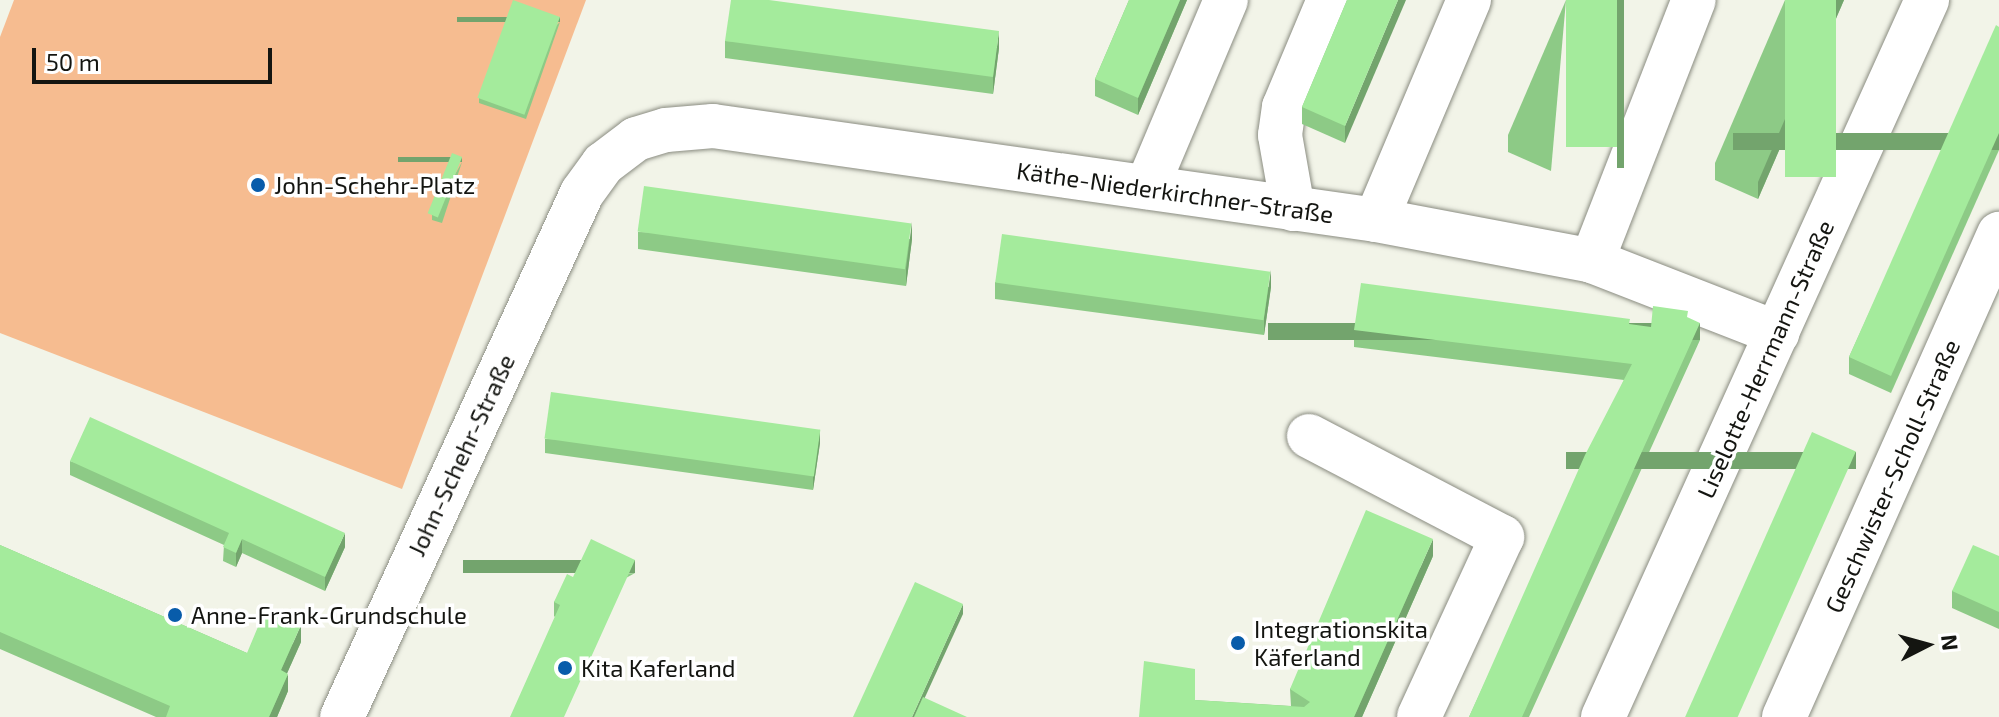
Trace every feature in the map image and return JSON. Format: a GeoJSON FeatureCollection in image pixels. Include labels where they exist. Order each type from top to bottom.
{"type":"FeatureCollection","features":[{"type":"Feature","properties":{"kind":"street"},"geometry":{"type":"LineString","coordinates":[[1147,187],[1226,0]]}},
{"type":"Feature","properties":{"kind":"street"},"geometry":{"type":"LineString","coordinates":[[1293,209],[1280,135],[1284,107],[1329,0]]}},
{"type":"Feature","properties":{"kind":"street"},"geometry":{"type":"LineString","coordinates":[[1376,220],[1469,0]]}},
{"type":"Feature","properties":{"kind":"street"},"geometry":{"type":"LineString","coordinates":[[1592,261],[1694,0]]}},
{"type":"Feature","properties":{"kind":"street","name":"Liselotte-Herrmann-Straße"},"geometry":{"type":"LineString","coordinates":[[1603,717],[1927,0]]}},
{"type":"Feature","properties":{"kind":"street","name":"Käthe-Niederkirchner-Straße"},"geometry":{"type":"LineString","coordinates":[[582,193],[603,164],[636,139],[666,130],[713,126],[1376,220],[1592,261],[1777,333]]}},
{"type":"Feature","properties":{"kind":"street","name":"John-Schehr-Straße"},"geometry":{"type":"LineString","coordinates":[[342,717],[582,193]]}},
{"type":"Feature","properties":{"kind":"street","name":"Geschwister-Scholl-Straße"},"geometry":{"type":"LineString","coordinates":[[1784,717],[1999,234]]}},
{"type":"Feature","properties":{"kind":"street"},"geometry":{"type":"LineString","coordinates":[[1309,436],[1502,537],[1419,717]]}},
{"type":"Feature","properties":{"kind":"shaded area","name":"John-Schehr-Platz"},"geometry":{"type":"Polygon","coordinates":[[[14,0],[586,0],[402,489],[0,333],[0,37],[14,0]]]}},
{"type":"Feature","properties":{"kind":"building"},"geometry":{"type":"Polygon","coordinates":[[[513,0],[560,17],[524,115],[477,98],[513,0]]]}},
{"type":"Feature","properties":{"kind":"building"},"geometry":{"type":"Polygon","coordinates":[[[731,0],[769,0],[999,31],[993,77],[725,41],[731,0]]]}},
{"type":"Feature","properties":{"kind":"building"},"geometry":{"type":"Polygon","coordinates":[[[1129,0],[1180,0],[1138,98],[1095,79],[1129,0]]]}},
{"type":"Feature","properties":{"kind":"building"},"geometry":{"type":"Polygon","coordinates":[[[1347,0],[1398,0],[1345,126],[1302,107],[1347,0]]]}},
{"type":"Feature","properties":{"kind":"building"},"geometry":{"type":"Polygon","coordinates":[[[1566,0],[1617,0],[1617,147],[1566,147],[1566,0]]]}},
{"type":"Feature","properties":{"kind":"building"},"geometry":{"type":"Polygon","coordinates":[[[1785,0],[1836,0],[1836,177],[1785,177],[1785,0]]]}},
{"type":"Feature","properties":{"kind":"building"},"geometry":{"type":"Polygon","coordinates":[[[1996,25],[1999,27],[1999,133],[1891,376],[1849,357],[1996,25]]]}},
{"type":"Feature","properties":{"kind":"building"},"geometry":{"type":"Polygon","coordinates":[[[452,153],[462,157],[438,217],[428,213],[452,153]]]}},
{"type":"Feature","properties":{"kind":"building"},"geometry":{"type":"Polygon","coordinates":[[[644,186],[911,224],[905,269],[638,232],[644,186]]]}},
{"type":"Feature","properties":{"kind":"building"},"geometry":{"type":"Polygon","coordinates":[[[1002,234],[1270,272],[1264,320],[995,283],[1002,234]]]}},
{"type":"Feature","properties":{"kind":"building"},"geometry":{"type":"Polygon","coordinates":[[[1361,283],[1630,319],[1629,324],[1651,327],[1653,306],[1688,311],[1687,317],[1700,323],[1522,717],[1469,717],[1585,455],[1632,364],[1354,330],[1361,283]]]}},
{"type":"Feature","properties":{"kind":"building"},"geometry":{"type":"Polygon","coordinates":[[[551,392],[820,430],[814,476],[544,439],[551,392]]]}},
{"type":"Feature","properties":{"kind":"building"},"geometry":{"type":"Polygon","coordinates":[[[90,417],[345,533],[325,577],[242,539],[236,553],[223,547],[229,533],[70,461],[90,417]]]}},
{"type":"Feature","properties":{"kind":"building"},"geometry":{"type":"Polygon","coordinates":[[[1812,432],[1856,452],[1738,717],[1685,717],[1812,432]]]}},
{"type":"Feature","properties":{"kind":"building"},"geometry":{"type":"Polygon","coordinates":[[[1366,510],[1433,539],[1354,717],[1139,717],[1144,661],[1195,669],[1195,700],[1304,707],[1310,702],[1290,689],[1366,510]]]}},
{"type":"Feature","properties":{"kind":"building","name":"Kita Kaferland"},"geometry":{"type":"Polygon","coordinates":[[[591,539],[635,560],[564,717],[510,717],[560,605],[554,602],[567,574],[573,577],[591,539]]]}},
{"type":"Feature","properties":{"kind":"building"},"geometry":{"type":"Polygon","coordinates":[[[0,545],[247,653],[265,610],[301,625],[281,670],[288,674],[269,717],[166,717],[170,706],[0,632],[0,545]]]}},
{"type":"Feature","properties":{"kind":"building"},"geometry":{"type":"Polygon","coordinates":[[[1973,545],[1999,556],[1999,612],[1952,591],[1973,545]]]}},
{"type":"Feature","properties":{"kind":"building"},"geometry":{"type":"Polygon","coordinates":[[[915,582],[963,604],[912,717],[853,717],[915,582]]]}},
{"type":"Feature","properties":{"kind":"building"},"geometry":{"type":"Polygon","coordinates":[[[923,697],[967,717],[914,717],[923,697]]]}},
{"type":"Feature","properties":{"kind":"place","name":"John-Schehr-Platz"},"geometry":{"type":"Point","coordinates":[258,185]}},
{"type":"Feature","properties":{"kind":"place","name":"Anne-Frank-Grundschule"},"geometry":{"type":"Point","coordinates":[175,615]}},
{"type":"Feature","properties":{"kind":"place","name":"Integrationskita Käferland"},"geometry":{"type":"Point","coordinates":[1238,643]}},
{"type":"Feature","properties":{"kind":"place","name":"Kita Kaferland"},"geometry":{"type":"Point","coordinates":[565,668]}}]}
